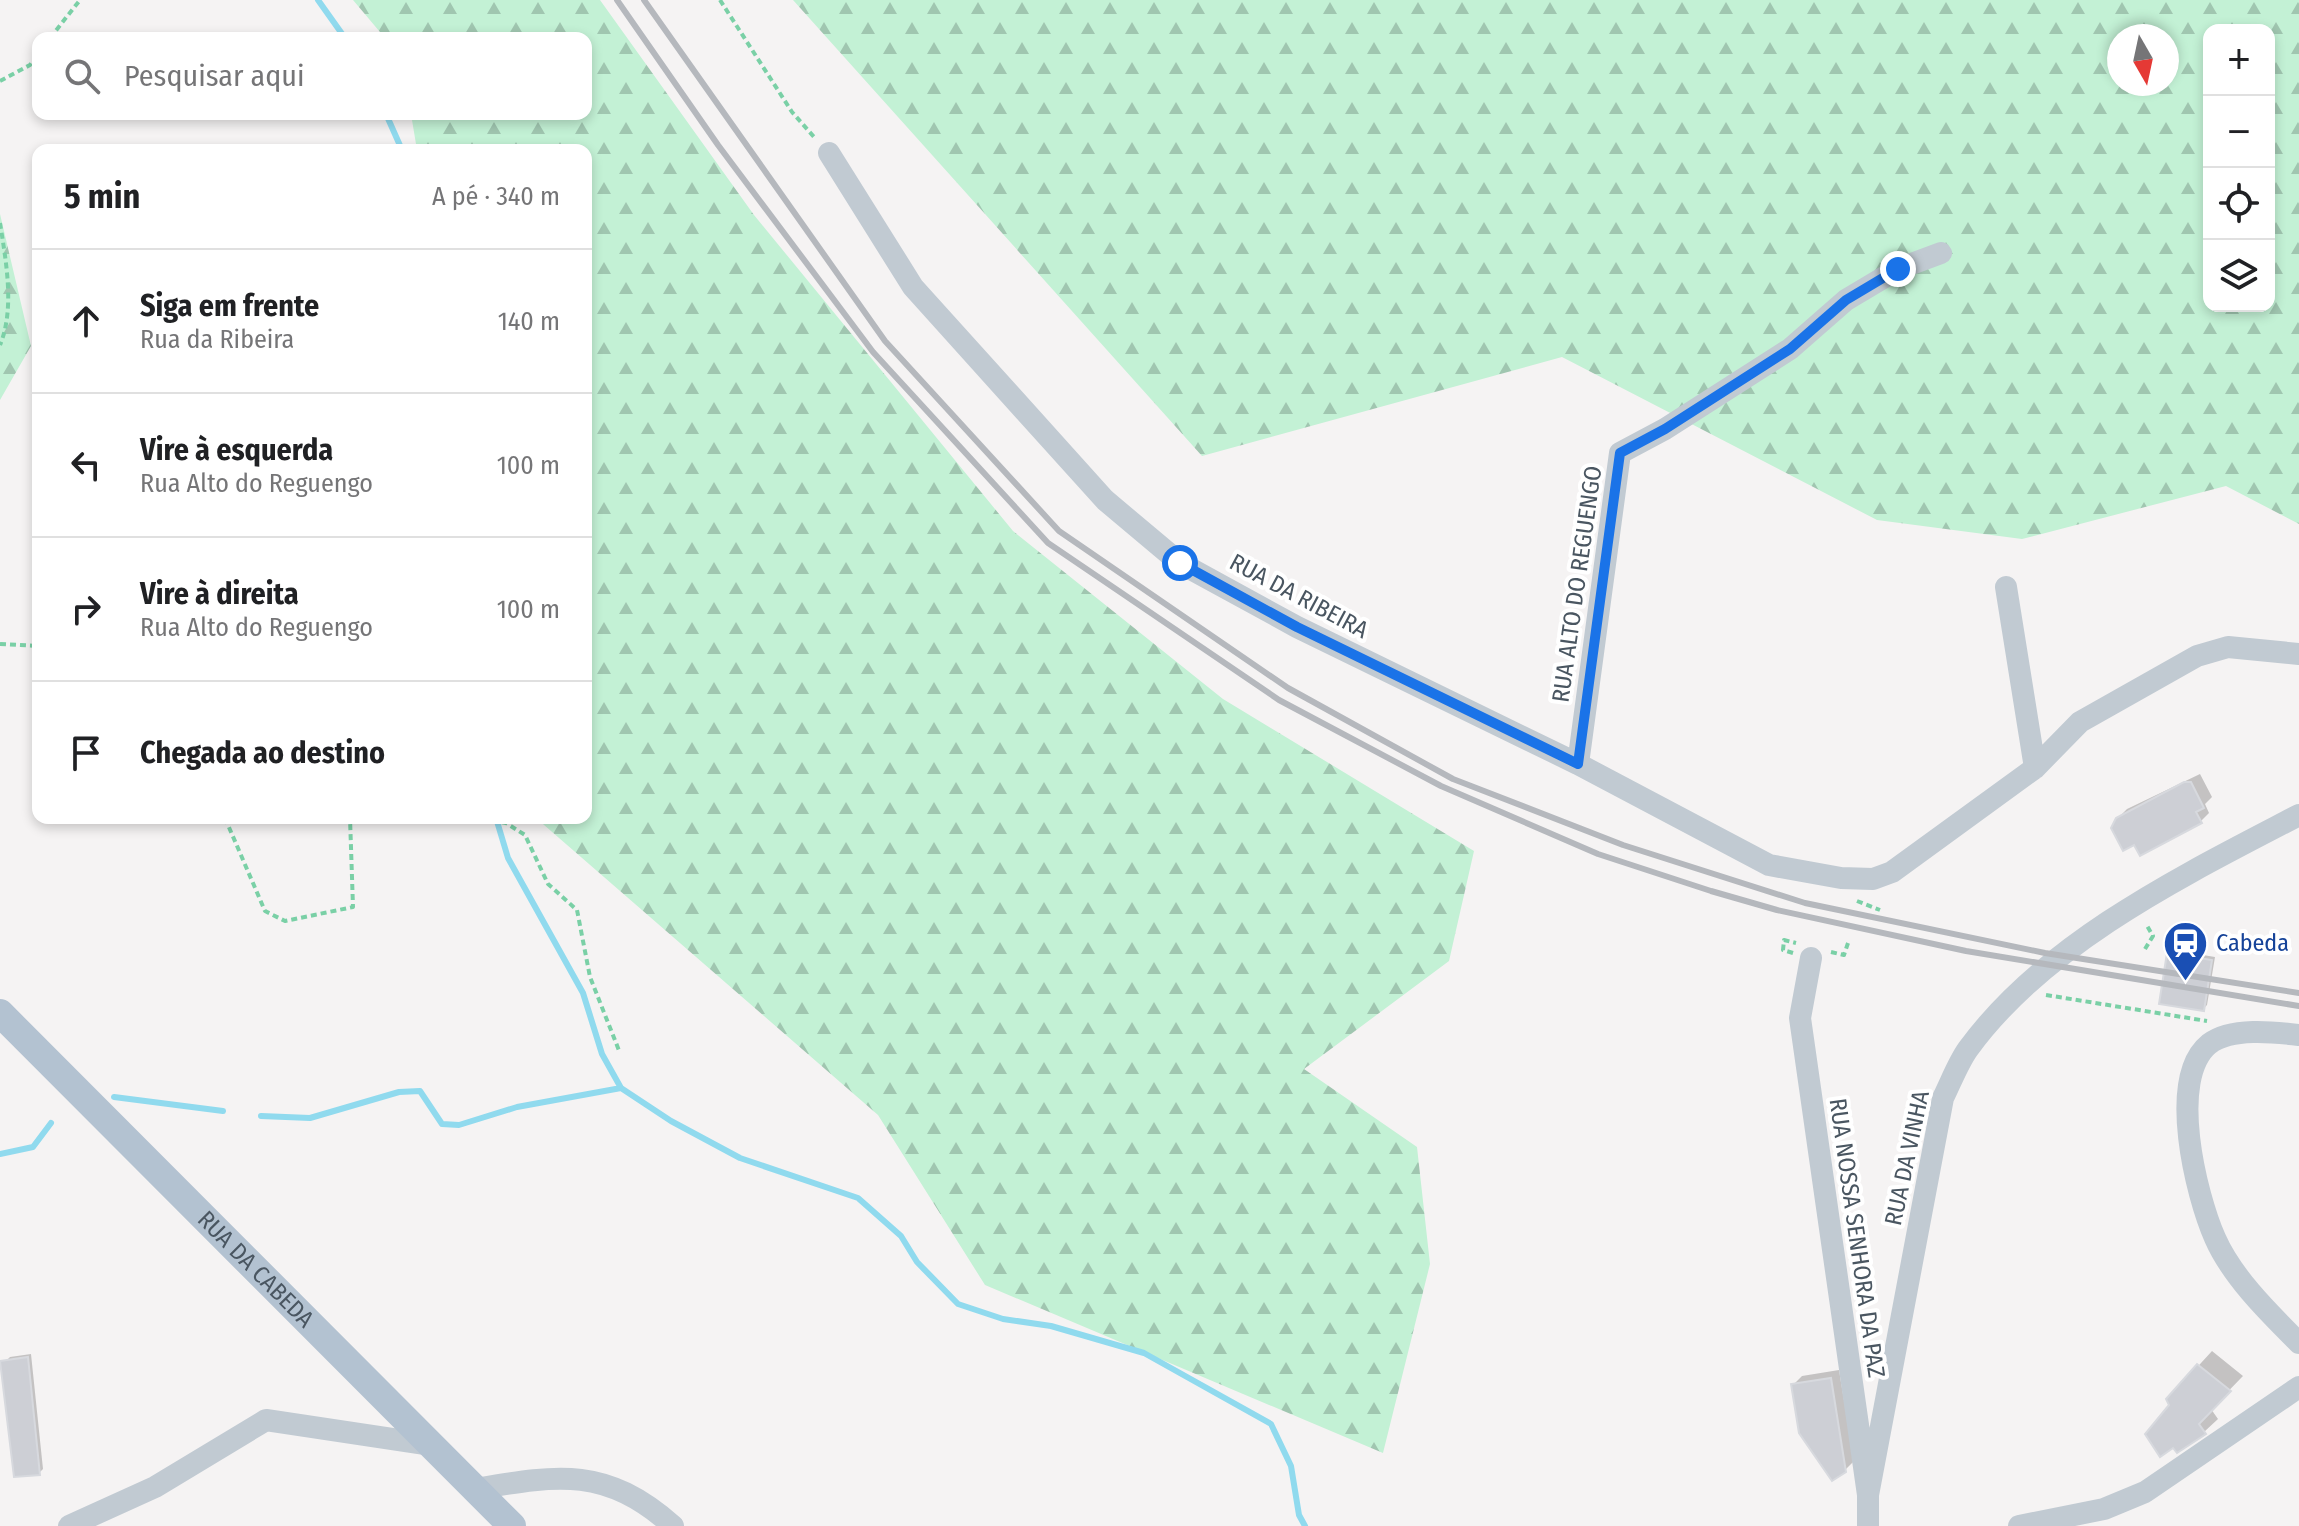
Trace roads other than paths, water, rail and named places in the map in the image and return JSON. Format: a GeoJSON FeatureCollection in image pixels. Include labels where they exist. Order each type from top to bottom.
{"type":"FeatureCollection","features":[{"type":"Feature","properties":{"kind":"main road","name":"RUA DA CABEDA"},"geometry":{"type":"LineString","coordinates":[[0,1013],[512,1526]]}},
{"type":"Feature","properties":{"kind":"street","name":"RUA DA RIBEIRA"},"geometry":{"type":"LineString","coordinates":[[829,153],[913,287],[1105,500],[1180,563],[1297,627],[1578,764],[1769,865],[1841,878],[1873,879],[1892,872],[2035,768]]}},
{"type":"Feature","properties":{"kind":"street","name":"RUA ALTO DO REGUENGO"},"geometry":{"type":"LineString","coordinates":[[1578,764],[1620,453],[1665,429],[1790,349],[1846,300],[1898,269],[1941,253]]}},
{"type":"Feature","properties":{"kind":"street"},"geometry":{"type":"LineString","coordinates":[[2006,587],[2035,768]]}},
{"type":"Feature","properties":{"kind":"street"},"geometry":{"type":"LineString","coordinates":[[2035,768],[2080,722],[2197,656],[2228,647],[2299,654]]}},
{"type":"Feature","properties":{"kind":"street","name":"RUA DA VINHA"},"geometry":{"type":"LineString","coordinates":[[1868,1495],[1943,1098],[1968,1050],[2022,991],[2102,925],[2133,904],[2294,824]]}},
{"type":"Feature","properties":{"kind":"street","name":"RUA NOSSA SENHORA DA PAZ"},"geometry":{"type":"LineString","coordinates":[[1811,958],[1800,1018],[1868,1495],[1868,1526]]}},
{"type":"Feature","properties":{"kind":"street"},"geometry":{"type":"LineString","coordinates":[[2299,1035],[2256,1029],[2210,1043],[2193,1066],[2187,1114],[2190,1142],[2215,1238],[2241,1277],[2299,1343]]}},
{"type":"Feature","properties":{"kind":"street"},"geometry":{"type":"LineString","coordinates":[[2019,1526],[2104,1509],[2145,1492],[2299,1387]]}},
{"type":"Feature","properties":{"kind":"street"},"geometry":{"type":"LineString","coordinates":[[69,1526],[155,1487],[266,1420],[432,1445]]}},
{"type":"Feature","properties":{"kind":"street"},"geometry":{"type":"LineString","coordinates":[[476,1489],[542,1478],[592,1480],[654,1510],[673,1526]]}},
{"type":"Feature","properties":{"kind":"waterway"},"geometry":{"type":"LineString","coordinates":[[318,0],[341,32]]}},
{"type":"Feature","properties":{"kind":"waterway"},"geometry":{"type":"LineString","coordinates":[[389,120],[399,144]]}},
{"type":"Feature","properties":{"kind":"waterway"},"geometry":{"type":"LineString","coordinates":[[498,824],[508,858],[583,993],[602,1054],[621,1088],[671,1121],[740,1158],[858,1198],[901,1236],[917,1262],[958,1304],[1003,1319],[1051,1326],[1144,1353],[1271,1424],[1291,1466],[1299,1515],[1305,1526]]}},
{"type":"Feature","properties":{"kind":"waterway"},"geometry":{"type":"LineString","coordinates":[[261,1116],[310,1118],[399,1092],[420,1091],[442,1124],[459,1125],[517,1107],[621,1088]]}},
{"type":"Feature","properties":{"kind":"waterway"},"geometry":{"type":"LineString","coordinates":[[114,1097],[223,1111]]}},
{"type":"Feature","properties":{"kind":"waterway"},"geometry":{"type":"LineString","coordinates":[[0,1154],[33,1147],[51,1123]]}},
{"type":"Feature","properties":{"kind":"railway"},"geometry":{"type":"LineString","coordinates":[[617,0],[718,145],[873,352],[1048,543],[1279,700],[1441,786],[1598,854],[1711,891],[1777,910],[1966,951],[2299,1006]]}},
{"type":"Feature","properties":{"kind":"railway"},"geometry":{"type":"LineString","coordinates":[[644,0],[885,341],[1059,531],[1288,688],[1453,779],[1623,845],[1805,903],[2045,953],[2299,993]]}},
{"type":"Feature","properties":{"kind":"place","name":"Cabeda"},"geometry":{"type":"Point","coordinates":[2185,982]}}]}
